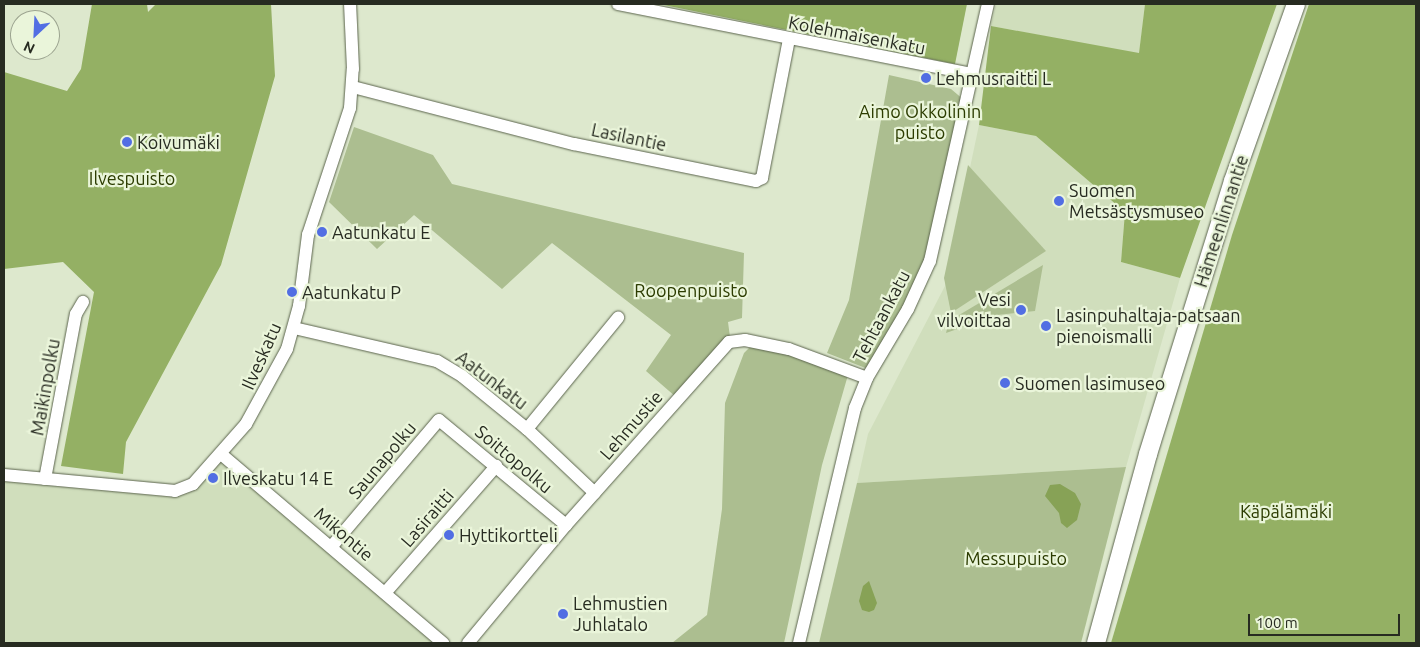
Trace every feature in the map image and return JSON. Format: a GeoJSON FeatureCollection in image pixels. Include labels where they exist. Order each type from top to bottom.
{"type":"FeatureCollection","features":[{"type":"Feature","properties":{"kind":"main road","name":"Hämeenlinnantie"},"geometry":{"type":"LineString","coordinates":[[1096,643],[1148,454],[1230,190],[1296,4]]}},
{"type":"Feature","properties":{"kind":"street","name":"Ilveskatu"},"geometry":{"type":"LineString","coordinates":[[4,475],[175,491],[194,484],[221,454],[278,371],[294,328],[308,235],[350,108],[353,87],[350,4]]}},
{"type":"Feature","properties":{"kind":"street","name":"Kolehmaisenkatu"},"geometry":{"type":"LineString","coordinates":[[618,4],[973,74]]}},
{"type":"Feature","properties":{"kind":"street","name":"Tehtaankatu"},"geometry":{"type":"LineString","coordinates":[[799,643],[846,436],[868,378],[908,309],[930,261],[988,4]]}},
{"type":"Feature","properties":{"kind":"street","name":"Lasilantie"},"geometry":{"type":"LineString","coordinates":[[353,87],[574,144],[756,181],[762,178],[789,39]]}},
{"type":"Feature","properties":{"kind":"street","name":"Maikinpolku"},"geometry":{"type":"LineString","coordinates":[[45,480],[76,314],[83,302]]}},
{"type":"Feature","properties":{"kind":"street","name":"Aatunkatu"},"geometry":{"type":"LineString","coordinates":[[294,328],[438,361],[462,376],[527,429],[618,318]]}},
{"type":"Feature","properties":{"kind":"street","name":"Lehmustie"},"geometry":{"type":"LineString","coordinates":[[468,643],[566,525],[729,342],[745,340],[789,349],[868,378]]}},
{"type":"Feature","properties":{"kind":"street","name":"Soittopolku"},"geometry":{"type":"LineString","coordinates":[[439,420],[566,525]]}},
{"type":"Feature","properties":{"kind":"street","name":"Saunapolku"},"geometry":{"type":"LineString","coordinates":[[332,546],[439,420]]}},
{"type":"Feature","properties":{"kind":"street"},"geometry":{"type":"LineString","coordinates":[[527,429],[594,493]]}},
{"type":"Feature","properties":{"kind":"street","name":"Mikontie"},"geometry":{"type":"LineString","coordinates":[[221,454],[332,546],[443,643]]}},
{"type":"Feature","properties":{"kind":"street","name":"Lasiraitti"},"geometry":{"type":"LineString","coordinates":[[385,593],[496,466]]}},
{"type":"Feature","properties":{"kind":"shaded area"},"geometry":{"type":"Polygon","coordinates":[[[996,4],[1145,4],[1139,54],[991,26],[996,4]]]}},
{"type":"Feature","properties":{"kind":"shaded area"},"geometry":{"type":"Polygon","coordinates":[[[979,125],[1036,136],[1125,212],[1121,262],[1180,278],[1126,467],[857,483],[868,434],[945,286],[979,125]]]}},
{"type":"Feature","properties":{"kind":"shaded area"},"geometry":{"type":"Polygon","coordinates":[[[221,454],[443,643],[4,643],[4,475],[175,491],[221,454]]]}},
{"type":"Feature","properties":{"kind":"shaded area"},"geometry":{"type":"Polygon","coordinates":[[[1060,484],[1075,493],[1081,504],[1077,520],[1067,528],[1061,523],[1059,513],[1045,496],[1050,485],[1060,484]]]}},
{"type":"Feature","properties":{"kind":"shaded area"},"geometry":{"type":"Polygon","coordinates":[[[869,581],[877,603],[874,610],[869,612],[862,610],[859,601],[863,586],[869,581]]]}},
{"type":"Feature","properties":{"kind":"green space","name":"Ilvespuisto"},"geometry":{"type":"Polygon","coordinates":[[[92,4],[147,4],[148,12],[156,4],[271,4],[275,76],[221,265],[126,442],[123,474],[61,466],[94,292],[63,262],[4,269],[4,72],[67,91],[81,69],[92,4]]]}},
{"type":"Feature","properties":{"kind":"green space"},"geometry":{"type":"Polygon","coordinates":[[[659,4],[967,4],[955,64],[659,4]]]}},
{"type":"Feature","properties":{"kind":"green space"},"geometry":{"type":"Polygon","coordinates":[[[1145,4],[1277,4],[1180,278],[1121,262],[1125,212],[1036,136],[979,125],[991,26],[1139,53],[1145,4]]]}},
{"type":"Feature","properties":{"kind":"green space","name":"Käpälämäki"},"geometry":{"type":"Polygon","coordinates":[[[1309,4],[1416,4],[1416,643],[1111,643],[1232,235],[1309,4]]]}},
{"type":"Feature","properties":{"kind":"green space","name":"Aimo Okkolinin puisto"},"geometry":{"type":"Polygon","coordinates":[[[889,75],[951,89],[964,100],[927,258],[905,307],[868,369],[827,353],[849,300],[889,75]]]}},
{"type":"Feature","properties":{"kind":"green space","name":"Roopenpuisto"},"geometry":{"type":"Polygon","coordinates":[[[354,127],[433,155],[452,184],[744,253],[742,318],[728,322],[730,337],[676,397],[646,371],[671,335],[552,243],[502,289],[414,215],[377,249],[329,202],[354,127]]]}},
{"type":"Feature","properties":{"kind":"green space"},"geometry":{"type":"Polygon","coordinates":[[[968,165],[1046,251],[951,313],[944,278],[968,165]]]}},
{"type":"Feature","properties":{"kind":"green space"},"geometry":{"type":"Polygon","coordinates":[[[1043,265],[1035,311],[997,315],[946,333],[949,321],[1043,265]]]}},
{"type":"Feature","properties":{"kind":"green space"},"geometry":{"type":"Polygon","coordinates":[[[750,347],[812,360],[848,375],[822,465],[784,643],[672,643],[707,615],[722,509],[725,403],[744,353],[750,347]]]}},
{"type":"Feature","properties":{"kind":"green space","name":"Messupuisto"},"geometry":{"type":"Polygon","coordinates":[[[1126,467],[1081,643],[819,643],[857,483],[1126,467]]]}},
{"type":"Feature","properties":{"kind":"place","name":"Lehmusraitti L"},"geometry":{"type":"Point","coordinates":[926,78]}},
{"type":"Feature","properties":{"kind":"place","name":"Koivumäki"},"geometry":{"type":"Point","coordinates":[127,142]}},
{"type":"Feature","properties":{"kind":"place","name":"Suomen Metsästysmuseo"},"geometry":{"type":"Point","coordinates":[1059,201]}},
{"type":"Feature","properties":{"kind":"place","name":"Aatunkatu E"},"geometry":{"type":"Point","coordinates":[322,232]}},
{"type":"Feature","properties":{"kind":"place","name":"Aatunkatu P"},"geometry":{"type":"Point","coordinates":[292,292]}},
{"type":"Feature","properties":{"kind":"place","name":"Vesi vilvoittaa"},"geometry":{"type":"Point","coordinates":[1021,310]}},
{"type":"Feature","properties":{"kind":"place","name":"Lasinpuhaltaja-patsaan pienoismalli"},"geometry":{"type":"Point","coordinates":[1046,326]}},
{"type":"Feature","properties":{"kind":"place","name":"Suomen lasimuseo"},"geometry":{"type":"Point","coordinates":[1005,383]}},
{"type":"Feature","properties":{"kind":"place","name":"Ilveskatu 14 E"},"geometry":{"type":"Point","coordinates":[213,478]}},
{"type":"Feature","properties":{"kind":"place","name":"Hyttikortteli"},"geometry":{"type":"Point","coordinates":[449,535]}},
{"type":"Feature","properties":{"kind":"place","name":"Lehmustien Juhlatalo"},"geometry":{"type":"Point","coordinates":[563,614]}}]}
